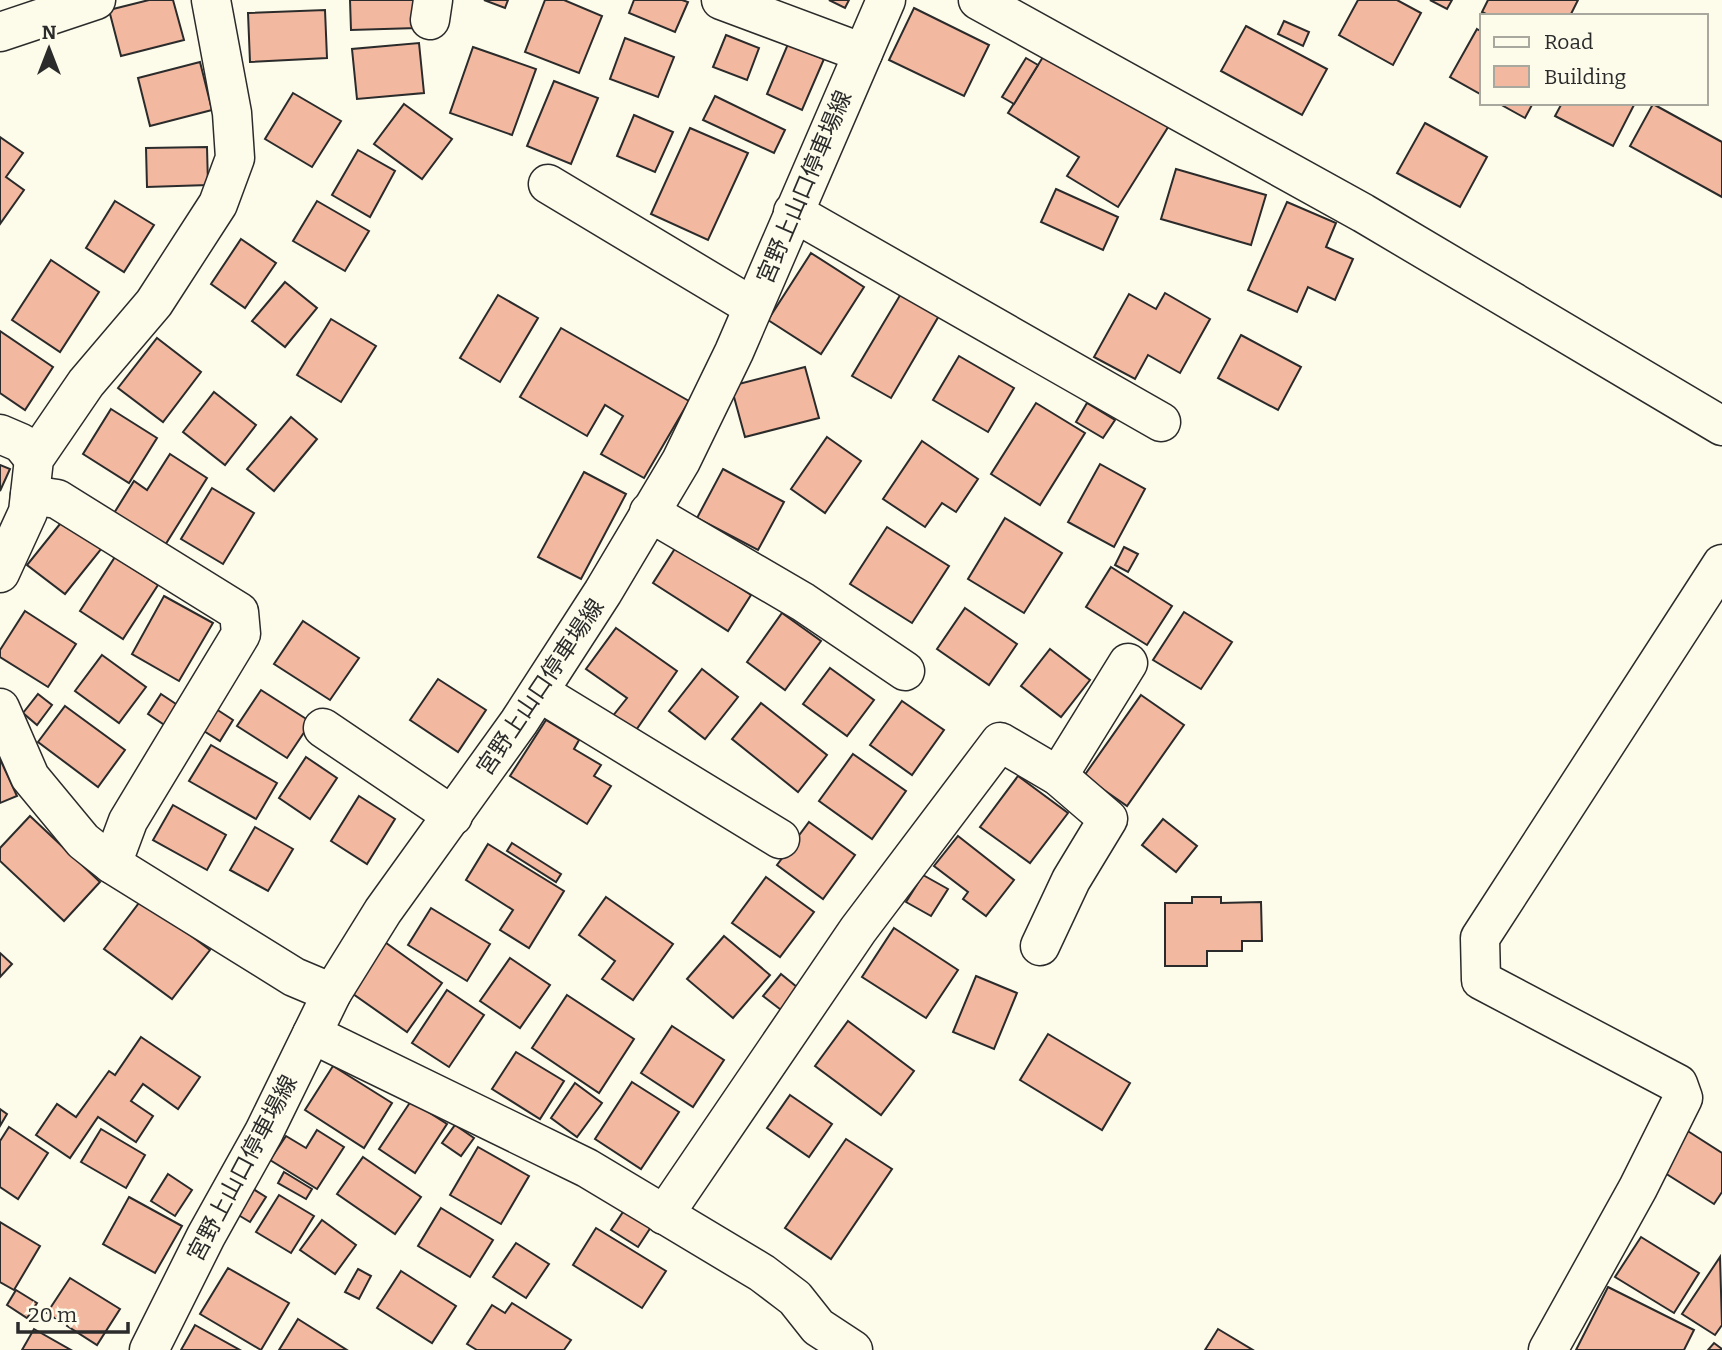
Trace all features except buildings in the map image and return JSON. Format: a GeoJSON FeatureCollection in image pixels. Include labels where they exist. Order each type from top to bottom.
{"type":"FeatureCollection","features":[{"type":"Feature","properties":{"kind":"street"},"geometry":{"type":"LineString","coordinates":[[0,32],[96,0]]}},
{"type":"Feature","properties":{"kind":"street"},"geometry":{"type":"LineString","coordinates":[[0,573],[28,512],[32,477],[86,383],[154,303],[218,204],[235,158],[232,113],[211,0]]}},
{"type":"Feature","properties":{"kind":"street"},"geometry":{"type":"LineString","coordinates":[[721,0],[863,53]]}},
{"type":"Feature","properties":{"kind":"street","name":"宮野上山口停車場線"},"geometry":{"type":"LineString","coordinates":[[149,1350],[332,993],[383,911],[539,692],[603,592],[681,461],[753,307],[886,0]]}},
{"type":"Feature","properties":{"kind":"street"},"geometry":{"type":"LineString","coordinates":[[978,0],[1363,213],[1722,426]]}},
{"type":"Feature","properties":{"kind":"street"},"geometry":{"type":"LineString","coordinates":[[548,184],[753,307]]}},
{"type":"Feature","properties":{"kind":"street"},"geometry":{"type":"LineString","coordinates":[[793,212],[1161,422]]}},
{"type":"Feature","properties":{"kind":"street"},"geometry":{"type":"LineString","coordinates":[[0,434],[21,443],[32,477],[57,499],[239,612],[241,634],[128,821],[112,863]]}},
{"type":"Feature","properties":{"kind":"street"},"geometry":{"type":"LineString","coordinates":[[649,512],[803,602],[905,671]]}},
{"type":"Feature","properties":{"kind":"street"},"geometry":{"type":"LineString","coordinates":[[1548,1350],[1620,1222],[1683,1098],[1678,1084],[1481,980],[1480,938],[1722,564]]}},
{"type":"Feature","properties":{"kind":"street"},"geometry":{"type":"LineString","coordinates":[[1058,776],[1128,663]]}},
{"type":"Feature","properties":{"kind":"street"},"geometry":{"type":"LineString","coordinates":[[539,692],[780,839]]}},
{"type":"Feature","properties":{"kind":"street"},"geometry":{"type":"LineString","coordinates":[[0,708],[30,777],[83,841],[112,863],[294,977],[332,993]]}},
{"type":"Feature","properties":{"kind":"street"},"geometry":{"type":"LineString","coordinates":[[323,728],[453,816]]}},
{"type":"Feature","properties":{"kind":"street"},"geometry":{"type":"LineString","coordinates":[[664,1215],[858,930],[1000,742],[1058,776],[1108,819],[1071,880],[1040,946]]}},
{"type":"Feature","properties":{"kind":"street"},"geometry":{"type":"LineString","coordinates":[[312,1034],[587,1168],[762,1273],[795,1298],[818,1327],[840,1347]]}}]}
